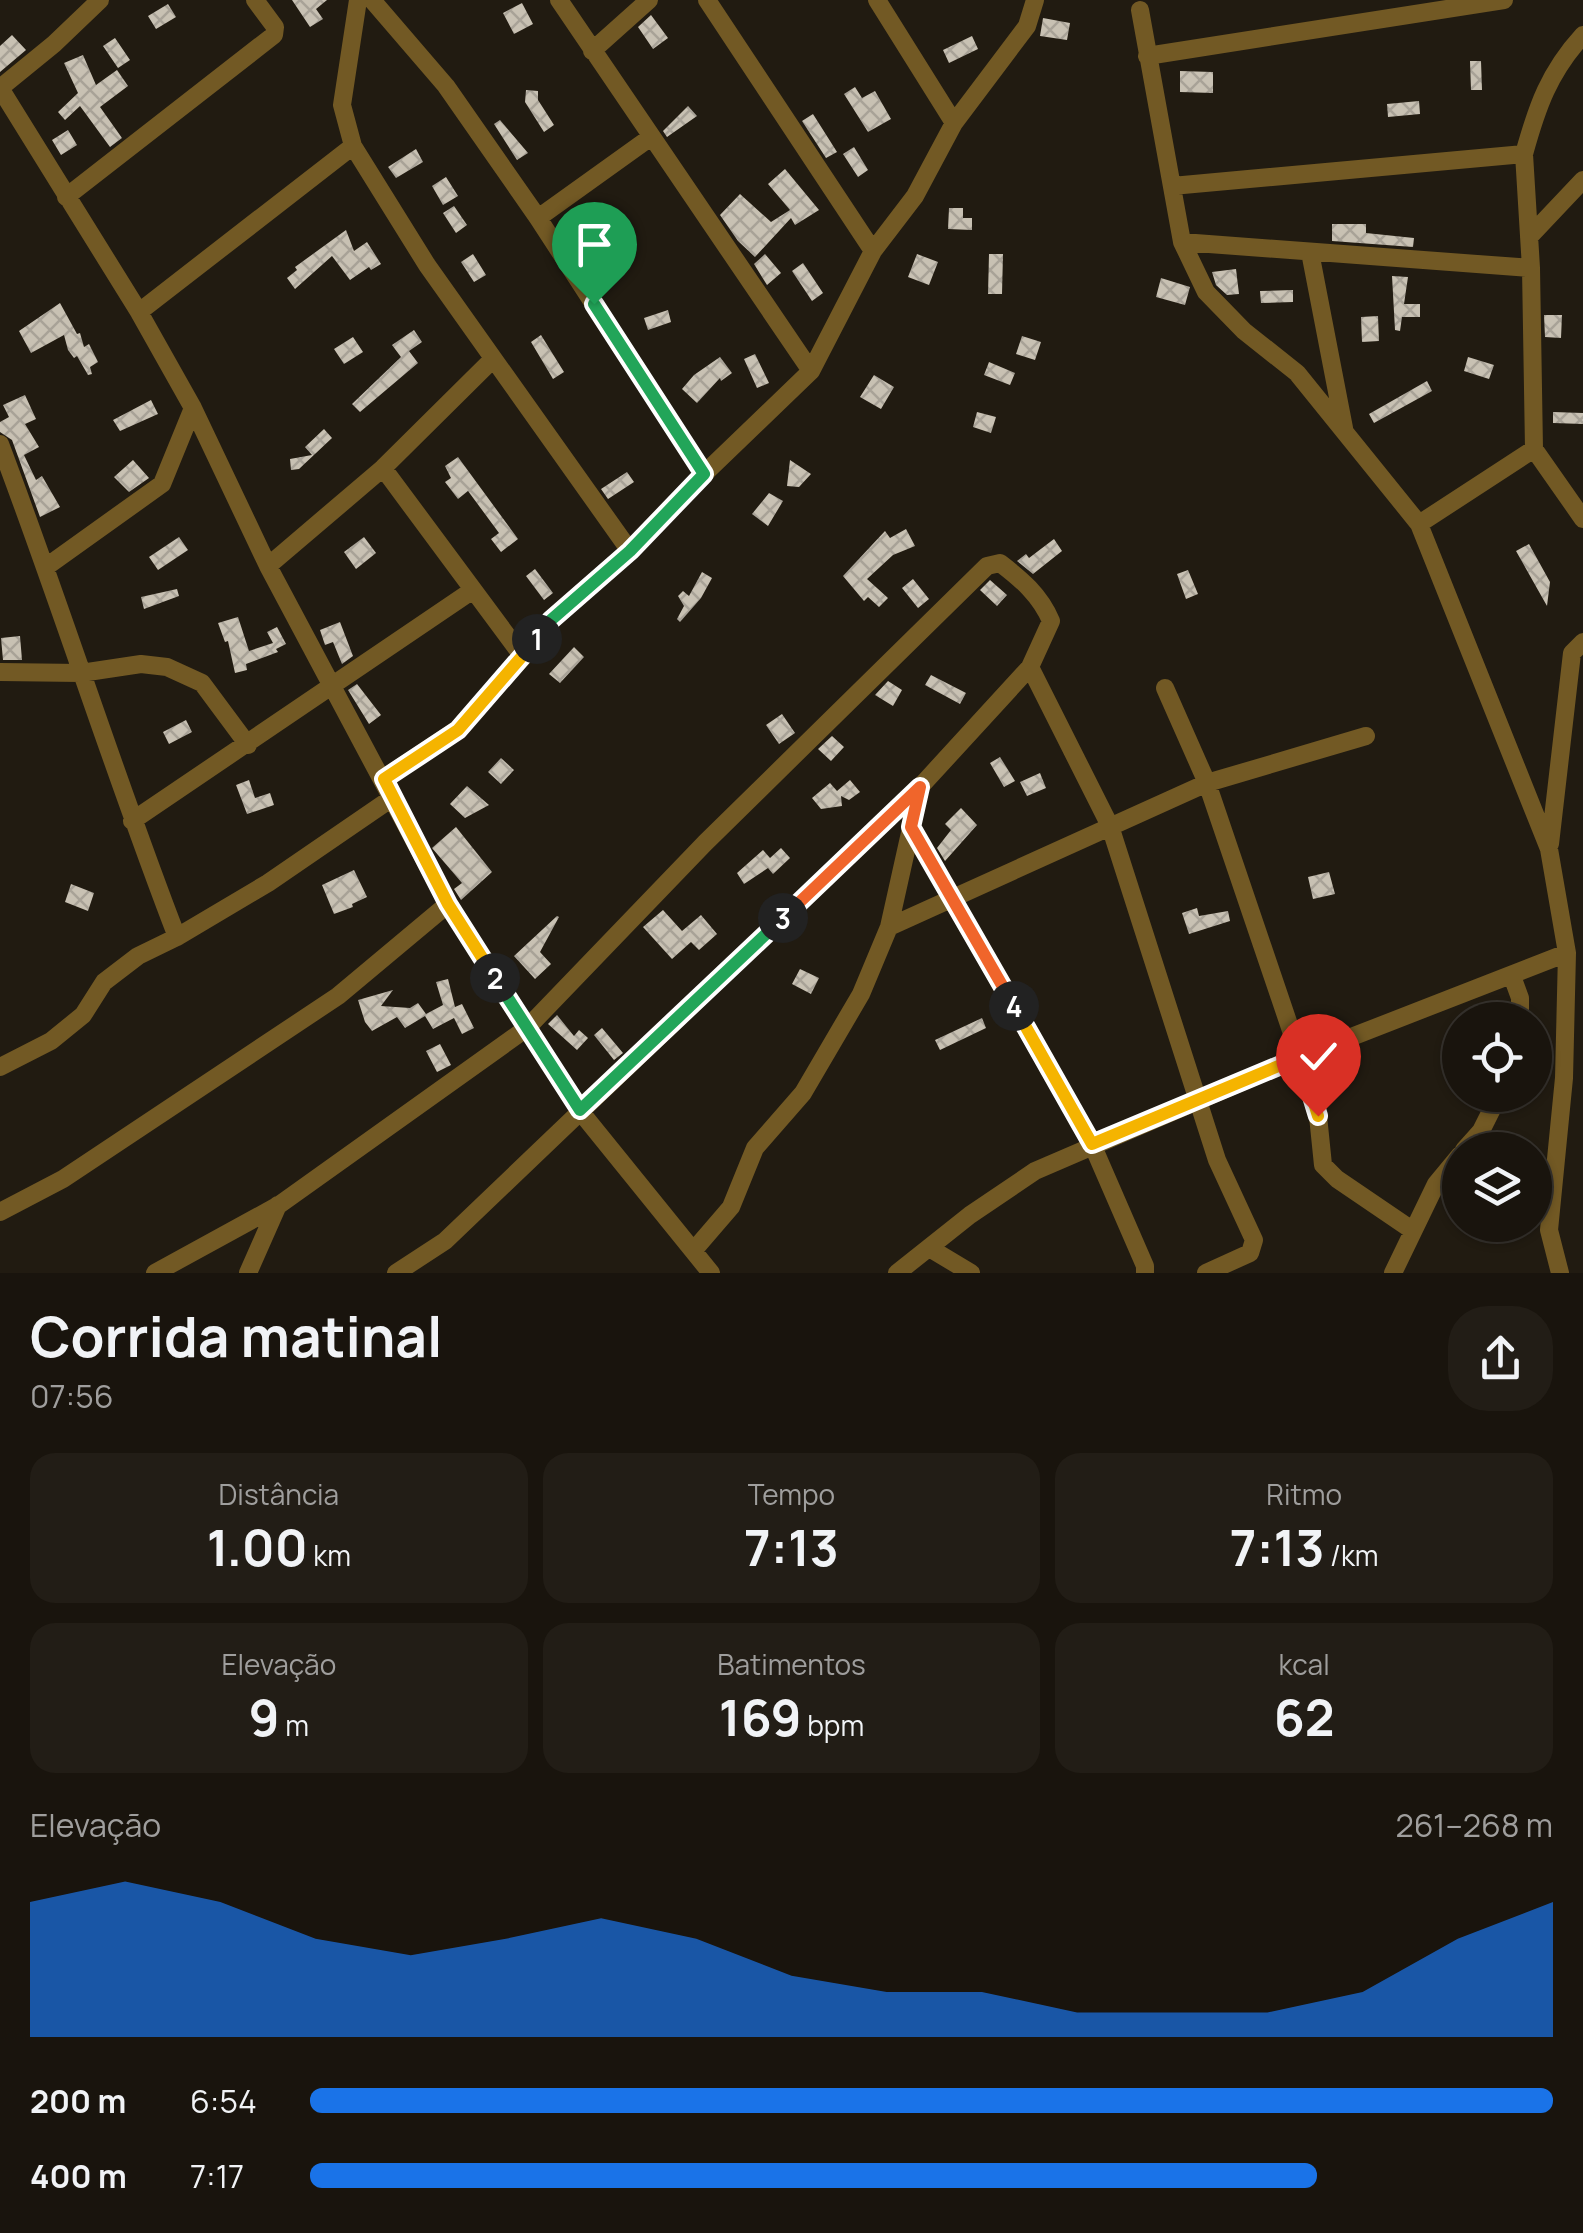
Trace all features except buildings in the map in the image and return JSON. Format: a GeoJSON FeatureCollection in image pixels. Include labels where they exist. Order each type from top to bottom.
{"type":"FeatureCollection","features":[{"type":"Feature","properties":{"kind":"street"},"geometry":{"type":"LineString","coordinates":[[100,0],[0,88],[139,312],[193,408],[268,566],[448,904],[580,1110],[711,1273]]}},
{"type":"Feature","properties":{"kind":"street"},"geometry":{"type":"LineString","coordinates":[[66,197],[274,35],[276,27],[256,0]]}},
{"type":"Feature","properties":{"kind":"street"},"geometry":{"type":"LineString","coordinates":[[358,0],[342,104],[353,146],[427,265],[630,551]]}},
{"type":"Feature","properties":{"kind":"street"},"geometry":{"type":"LineString","coordinates":[[372,0],[446,86],[538,218],[704,474]]}},
{"type":"Feature","properties":{"kind":"street"},"geometry":{"type":"LineString","coordinates":[[559,0],[811,372]]}},
{"type":"Feature","properties":{"kind":"street"},"geometry":{"type":"LineString","coordinates":[[592,51],[649,0]]}},
{"type":"Feature","properties":{"kind":"street"},"geometry":{"type":"LineString","coordinates":[[707,0],[873,251]]}},
{"type":"Feature","properties":{"kind":"street"},"geometry":{"type":"LineString","coordinates":[[877,0],[954,122]]}},
{"type":"Feature","properties":{"kind":"street"},"geometry":{"type":"LineString","coordinates":[[384,779],[458,730],[551,620],[630,551],[811,372],[873,251],[915,196],[954,122],[1027,26],[1035,0]]}},
{"type":"Feature","properties":{"kind":"street"},"geometry":{"type":"LineString","coordinates":[[1147,56],[1504,0]]}},
{"type":"Feature","properties":{"kind":"street"},"geometry":{"type":"LineString","coordinates":[[1140,10],[1182,242],[1206,292],[1244,332],[1297,373],[1418,524],[1549,849],[1567,953],[1564,1078],[1548,1230],[1560,1273]]}},
{"type":"Feature","properties":{"kind":"street"},"geometry":{"type":"LineString","coordinates":[[1583,35],[1567,52],[1539,98],[1524,154],[1531,268],[1534,449],[1583,519]]}},
{"type":"Feature","properties":{"kind":"street"},"geometry":{"type":"LineString","coordinates":[[538,218],[651,137]]}},
{"type":"Feature","properties":{"kind":"street"},"geometry":{"type":"LineString","coordinates":[[139,312],[353,146]]}},
{"type":"Feature","properties":{"kind":"street"},"geometry":{"type":"LineString","coordinates":[[1172,186],[1524,154]]}},
{"type":"Feature","properties":{"kind":"street"},"geometry":{"type":"LineString","coordinates":[[1529,237],[1583,180]]}},
{"type":"Feature","properties":{"kind":"street"},"geometry":{"type":"LineString","coordinates":[[1182,242],[1531,268]]}},
{"type":"Feature","properties":{"kind":"street"},"geometry":{"type":"LineString","coordinates":[[1310,252],[1344,428]]}},
{"type":"Feature","properties":{"kind":"street"},"geometry":{"type":"LineString","coordinates":[[268,566],[383,468],[492,360]]}},
{"type":"Feature","properties":{"kind":"street"},"geometry":{"type":"LineString","coordinates":[[46,566],[162,484],[193,408]]}},
{"type":"Feature","properties":{"kind":"street"},"geometry":{"type":"LineString","coordinates":[[0,444],[46,566],[132,821],[177,937]]}},
{"type":"Feature","properties":{"kind":"street"},"geometry":{"type":"LineString","coordinates":[[1418,524],[1534,449]]}},
{"type":"Feature","properties":{"kind":"street"},"geometry":{"type":"LineString","coordinates":[[383,468],[523,657]]}},
{"type":"Feature","properties":{"kind":"street"},"geometry":{"type":"LineString","coordinates":[[154,1273],[278,1205],[527,1028],[705,843],[987,566],[1000,563],[1025,582],[1045,606],[1050,620],[1030,667],[920,787],[445,1241],[396,1273]]}},
{"type":"Feature","properties":{"kind":"street"},"geometry":{"type":"LineString","coordinates":[[132,821],[473,590]]}},
{"type":"Feature","properties":{"kind":"street"},"geometry":{"type":"LineString","coordinates":[[1549,849],[1572,652],[1583,642]]}},
{"type":"Feature","properties":{"kind":"street"},"geometry":{"type":"LineString","coordinates":[[0,672],[81,673],[141,664],[166,667],[202,683],[248,745]]}},
{"type":"Feature","properties":{"kind":"street"},"geometry":{"type":"LineString","coordinates":[[1030,667],[1110,826],[1217,1160],[1254,1240],[1250,1254],[1206,1273]]}},
{"type":"Feature","properties":{"kind":"street"},"geometry":{"type":"LineString","coordinates":[[1165,688],[1207,783],[1300,1057],[1318,1116],[1323,1165],[1328,1173],[1412,1230]]}},
{"type":"Feature","properties":{"kind":"street"},"geometry":{"type":"LineString","coordinates":[[889,926],[1207,783],[1366,736]]}},
{"type":"Feature","properties":{"kind":"street"},"geometry":{"type":"LineString","coordinates":[[694,1250],[731,1207],[755,1148],[803,1093],[861,994],[889,926],[920,787]]}},
{"type":"Feature","properties":{"kind":"street"},"geometry":{"type":"LineString","coordinates":[[0,1066],[51,1041],[83,1015],[104,982],[138,956],[268,884],[392,798]]}},
{"type":"Feature","properties":{"kind":"street"},"geometry":{"type":"LineString","coordinates":[[911,827],[1092,1144],[1149,1271]]}},
{"type":"Feature","properties":{"kind":"street"},"geometry":{"type":"LineString","coordinates":[[0,1212],[63,1179],[338,996],[448,904]]}},
{"type":"Feature","properties":{"kind":"street"},"geometry":{"type":"LineString","coordinates":[[897,1273],[1035,1171],[1300,1057],[1567,953]]}},
{"type":"Feature","properties":{"kind":"street"},"geometry":{"type":"LineString","coordinates":[[1512,976],[1520,1002]]}},
{"type":"Feature","properties":{"kind":"street"},"geometry":{"type":"LineString","coordinates":[[1392,1273],[1442,1177]]}},
{"type":"Feature","properties":{"kind":"street"},"geometry":{"type":"LineString","coordinates":[[248,1273],[278,1205]]}},
{"type":"Feature","properties":{"kind":"street"},"geometry":{"type":"LineString","coordinates":[[931,1249],[971,1273]]}},
{"type":"Feature","properties":{"kind":"route"},"geometry":{"type":"LineString","coordinates":[[594,304],[704,474],[630,551],[551,620],[458,730],[384,779],[448,904],[580,1110],[920,787],[911,827],[1092,1144],[1300,1057],[1318,1116]]}}]}
